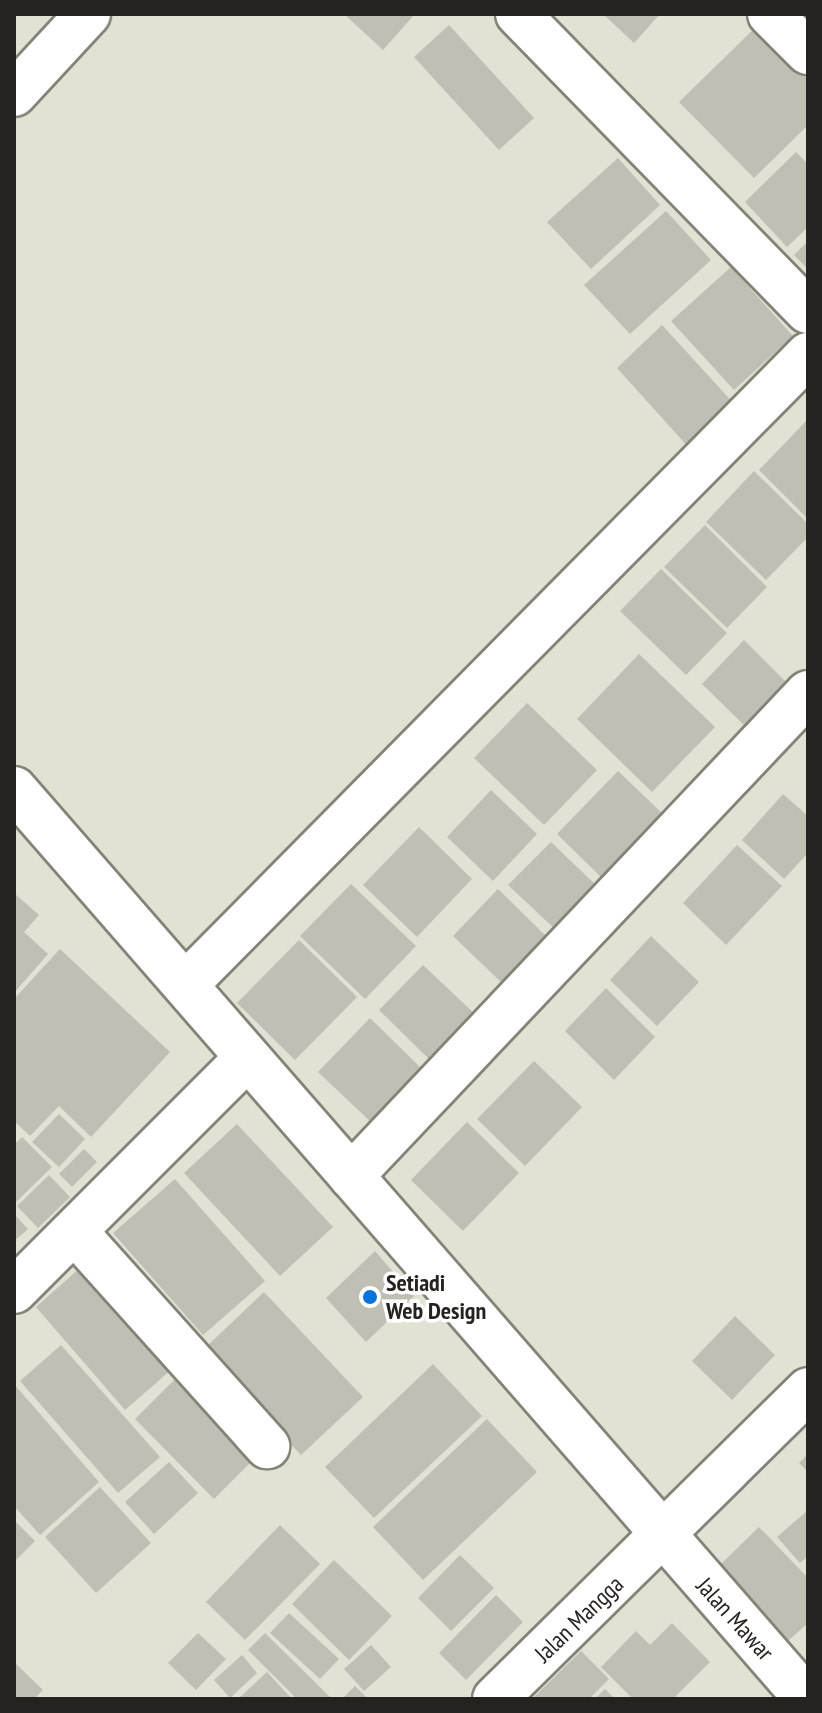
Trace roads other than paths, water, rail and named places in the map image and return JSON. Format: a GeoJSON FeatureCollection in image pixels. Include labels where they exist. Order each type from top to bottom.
{"type":"FeatureCollection","features":[{"type":"Feature","properties":{"kind":"street"},"geometry":{"type":"LineString","coordinates":[[14,94],[88,14]]}},
{"type":"Feature","properties":{"kind":"street"},"geometry":{"type":"LineString","coordinates":[[518,14],[808,311]]}},
{"type":"Feature","properties":{"kind":"street"},"geometry":{"type":"LineString","coordinates":[[770,14],[808,52]]}},
{"type":"Feature","properties":{"kind":"street"},"geometry":{"type":"LineString","coordinates":[[186,984],[808,355]]}},
{"type":"Feature","properties":{"kind":"street"},"geometry":{"type":"LineString","coordinates":[[351,1176],[808,693]]}},
{"type":"Feature","properties":{"kind":"street","name":"Jalan Mawar"},"geometry":{"type":"LineString","coordinates":[[14,789],[663,1538],[807,1699]]}},
{"type":"Feature","properties":{"kind":"street"},"geometry":{"type":"LineString","coordinates":[[14,1291],[246,1059]]}},
{"type":"Feature","properties":{"kind":"street"},"geometry":{"type":"LineString","coordinates":[[75,1232],[267,1446]]}},
{"type":"Feature","properties":{"kind":"street","name":"Jalan Mangga"},"geometry":{"type":"LineString","coordinates":[[495,1699],[663,1538],[808,1390]]}},
{"type":"Feature","properties":{"kind":"place","name":"Setiadi Web Design"},"geometry":{"type":"Point","coordinates":[370,1297]}}]}
